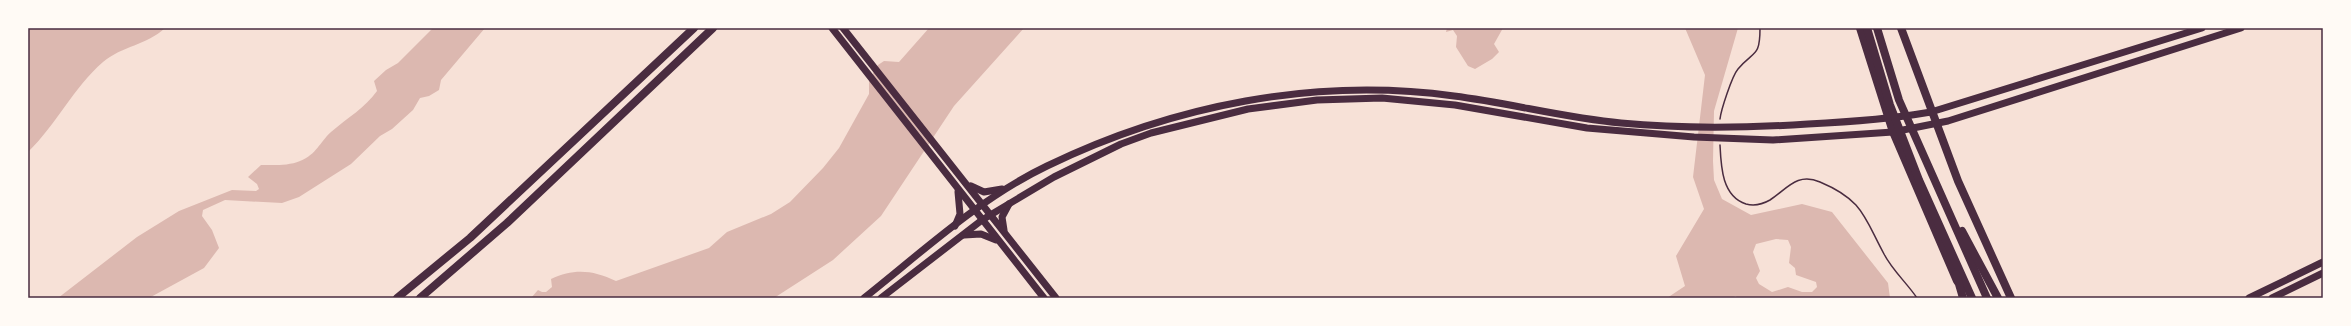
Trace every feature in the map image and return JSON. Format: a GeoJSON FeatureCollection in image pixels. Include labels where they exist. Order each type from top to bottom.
{"type":"FeatureCollection","features":[{"type":"Feature","properties":{"kind":"main road"},"geometry":{"type":"LineString","coordinates":[[396,298],[470,238],[694,28]]}},
{"type":"Feature","properties":{"kind":"main road"},"geometry":{"type":"LineString","coordinates":[[420,298],[501,228],[713,28]]}},
{"type":"Feature","properties":{"kind":"main road"},"geometry":{"type":"LineString","coordinates":[[832,28],[1044,298]]}},
{"type":"Feature","properties":{"kind":"main road"},"geometry":{"type":"LineString","coordinates":[[843,28],[947,157],[1007,237],[1056,298]]}},
{"type":"Feature","properties":{"kind":"main road"},"geometry":{"type":"LineString","coordinates":[[1860,28],[1893,132],[1964,298]]}},
{"type":"Feature","properties":{"kind":"main road"},"geometry":{"type":"LineString","coordinates":[[1867,28],[1890,105],[1945,240],[1964,298]]}},
{"type":"Feature","properties":{"kind":"main road"},"geometry":{"type":"LineString","coordinates":[[1877,28],[1899,100],[1932,176],[1952,216],[1987,298]]}},
{"type":"Feature","properties":{"kind":"main road"},"geometry":{"type":"LineString","coordinates":[[1901,28],[1931,112],[1958,181],[2011,298]]}},
{"type":"Feature","properties":{"kind":"main road"},"geometry":{"type":"LineString","coordinates":[[864,298],[950,230],[1012,185],[1072,155],[1150,124],[1241,101],[1298,93],[1350,90],[1407,91],[1454,96],[1577,118],[1694,128],[1726,129],[1888,119],[1931,112],[2202,28]]}},
{"type":"Feature","properties":{"kind":"main road"},"geometry":{"type":"LineString","coordinates":[[881,298],[990,214],[1082,162],[1151,133],[1248,109],[1317,100],[1382,98],[1435,102],[1587,128],[1722,139],[1774,140],[1893,132],[1936,124],[2241,28]]}},
{"type":"Feature","properties":{"kind":"main road"},"geometry":{"type":"LineString","coordinates":[[963,178],[977,190],[984,192],[1012,185]]}},
{"type":"Feature","properties":{"kind":"main road"},"geometry":{"type":"LineString","coordinates":[[950,230],[958,220],[961,206],[960,198],[952,181]]}},
{"type":"Feature","properties":{"kind":"main road"},"geometry":{"type":"LineString","coordinates":[[1007,237],[1002,223],[1002,217],[1008,205],[1014,200]]}},
{"type":"Feature","properties":{"kind":"main road"},"geometry":{"type":"LineString","coordinates":[[1934,215],[1972,298]]}},
{"type":"Feature","properties":{"kind":"main road"},"geometry":{"type":"LineString","coordinates":[[1952,216],[1968,240],[1998,298]]}},
{"type":"Feature","properties":{"kind":"main road"},"geometry":{"type":"LineString","coordinates":[[957,239],[966,234],[981,234],[993,238],[1000,243]]}},
{"type":"Feature","properties":{"kind":"main road"},"geometry":{"type":"LineString","coordinates":[[2249,298],[2323,262]]}},
{"type":"Feature","properties":{"kind":"main road"},"geometry":{"type":"LineString","coordinates":[[2272,298],[2323,273]]}},
{"type":"Feature","properties":{"kind":"path"},"geometry":{"type":"LineString","coordinates":[[1720,120],[1721,107],[1737,70],[1756,54],[1760,44],[1760,28]]}},
{"type":"Feature","properties":{"kind":"path"},"geometry":{"type":"LineString","coordinates":[[1722,139],[1724,182],[1728,192],[1740,202],[1750,205],[1761,204],[1769,200],[1789,183],[1806,178],[1819,181],[1850,198],[1869,222],[1884,255],[1917,298]]}},
{"type":"Feature","properties":{"kind":"shaded area"},"geometry":{"type":"Polygon","coordinates":[[[28,28],[165,28],[158,34],[118,52],[103,62],[83,83],[28,152],[28,28]]]}},
{"type":"Feature","properties":{"kind":"shaded area"},"geometry":{"type":"Polygon","coordinates":[[[433,28],[485,28],[441,80],[439,90],[429,96],[420,98],[413,110],[392,129],[380,136],[351,164],[299,197],[282,203],[225,200],[203,210],[202,216],[212,230],[219,248],[204,268],[149,298],[58,298],[137,237],[179,211],[232,190],[256,191],[259,189],[257,184],[248,177],[261,165],[291,164],[306,158],[314,152],[331,132],[361,108],[372,97],[377,91],[374,81],[386,70],[398,63],[433,28]]]}},
{"type":"Feature","properties":{"kind":"shaded area"},"geometry":{"type":"Polygon","coordinates":[[[929,28],[1024,28],[954,106],[881,216],[833,260],[774,298],[531,298],[538,290],[546,292],[552,287],[551,279],[559,275],[584,272],[599,274],[616,281],[709,248],[727,232],[771,214],[790,202],[823,168],[839,148],[869,94],[869,80],[878,65],[884,61],[899,62],[929,28]]]}},
{"type":"Feature","properties":{"kind":"shaded area"},"geometry":{"type":"Polygon","coordinates":[[[1447,28],[1503,28],[1494,44],[1499,52],[1492,59],[1475,69],[1468,66],[1456,47],[1457,36],[1453,30],[1446,32],[1447,28]]]}},
{"type":"Feature","properties":{"kind":"shaded area"},"geometry":{"type":"Polygon","coordinates":[[[1685,28],[1738,28],[1714,111],[1714,180],[1722,199],[1751,215],[1802,204],[1832,212],[1888,283],[1890,298],[1737,298],[1736,296],[1731,298],[1667,298],[1685,286],[1676,256],[1704,209],[1693,177],[1705,75],[1685,28]],[[1776,239],[1756,244],[1753,252],[1760,271],[1756,278],[1759,284],[1772,292],[1788,287],[1802,292],[1812,292],[1817,287],[1816,282],[1796,275],[1795,268],[1789,263],[1791,247],[1788,240],[1776,239]]]}}]}
